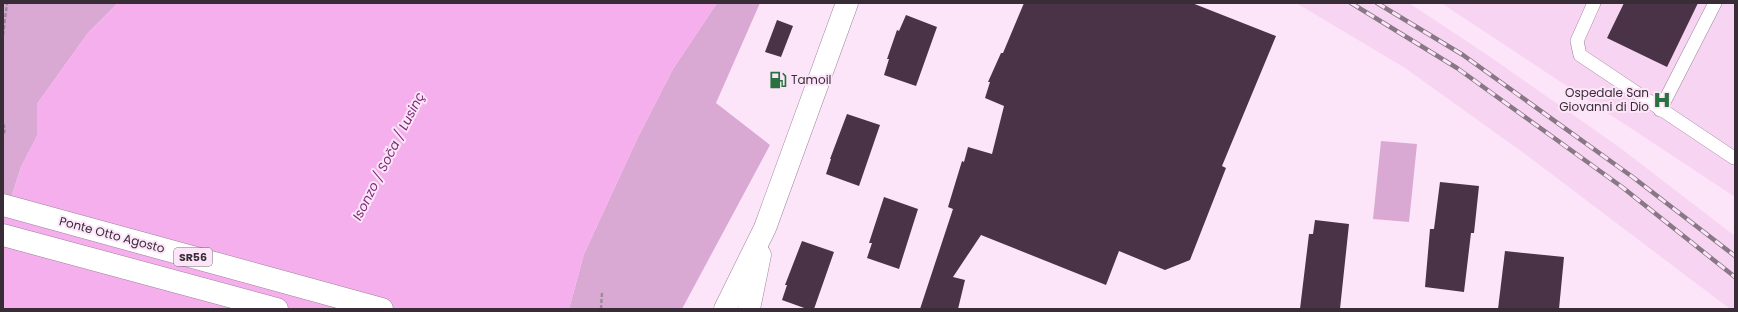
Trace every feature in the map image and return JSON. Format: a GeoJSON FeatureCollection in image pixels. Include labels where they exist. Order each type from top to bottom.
{"type":"FeatureCollection","features":[{"type":"Feature","properties":{"kind":"main road"},"geometry":{"type":"LineString","coordinates":[[725,309],[765,228],[846,3]]}},
{"type":"Feature","properties":{"kind":"main road","name":"Ponte Otto Agosto"},"geometry":{"type":"LineString","coordinates":[[3,205],[382,309]]}},
{"type":"Feature","properties":{"kind":"main road"},"geometry":{"type":"LineString","coordinates":[[749,309],[765,228]]}},
{"type":"Feature","properties":{"kind":"main road","name":"SR56"},"geometry":{"type":"LineString","coordinates":[[3,235],[277,309]]}},
{"type":"Feature","properties":{"kind":"lane"},"geometry":{"type":"LineString","coordinates":[[1594,3],[1577,41],[1580,55],[1660,110],[1734,158]]}},
{"type":"Feature","properties":{"kind":"lane"},"geometry":{"type":"LineString","coordinates":[[1660,110],[1715,3]]}},
{"type":"Feature","properties":{"kind":"path"},"geometry":{"type":"LineString","coordinates":[[3,35],[7,3]]}},
{"type":"Feature","properties":{"kind":"path"},"geometry":{"type":"LineString","coordinates":[[3,124],[5,129],[3,136]]}},
{"type":"Feature","properties":{"kind":"path"},"geometry":{"type":"LineString","coordinates":[[601,309],[602,293]]}},
{"type":"Feature","properties":{"kind":"shaded area"},"geometry":{"type":"Polygon","coordinates":[[[3,3],[118,3],[88,33],[37,104],[37,136],[21,167],[3,223],[3,3]]]}},
{"type":"Feature","properties":{"kind":"shaded area"},"geometry":{"type":"Polygon","coordinates":[[[717,3],[760,3],[716,103],[770,145],[682,309],[569,309],[584,254],[638,137],[673,69],[717,3]]]}},
{"type":"Feature","properties":{"kind":"shaded area"},"geometry":{"type":"Polygon","coordinates":[[[1296,3],[1409,3],[1489,56],[1619,147],[1735,236],[1735,309],[1730,309],[1525,154],[1405,68],[1296,3]]]}},
{"type":"Feature","properties":{"kind":"shaded area","name":"Ospedale San Giovanni di Dio"},"geometry":{"type":"Polygon","coordinates":[[[1441,3],[1735,3],[1735,197],[1441,3]]]}},
{"type":"Feature","properties":{"kind":"shaded area"},"geometry":{"type":"Polygon","coordinates":[[[1381,141],[1417,144],[1409,222],[1373,219],[1381,141]]]}},
{"type":"Feature","properties":{"kind":"water","name":"Isonzo / Soča / Lusinç"},"geometry":{"type":"Polygon","coordinates":[[[118,3],[717,3],[673,69],[638,137],[584,254],[569,309],[3,309],[3,223],[21,167],[37,136],[37,104],[88,33],[118,3]]]}},
{"type":"Feature","properties":{"kind":"building"},"geometry":{"type":"Polygon","coordinates":[[[1024,3],[1192,3],[1276,36],[1222,166],[1226,168],[1190,260],[1165,270],[1119,251],[1106,285],[981,235],[953,277],[965,280],[958,309],[920,309],[953,209],[948,207],[962,161],[964,162],[968,147],[992,154],[1004,106],[985,98],[990,82],[988,82],[1001,53],[1003,53],[1024,3]]]}},
{"type":"Feature","properties":{"kind":"building"},"geometry":{"type":"Polygon","coordinates":[[[1624,3],[1698,3],[1667,67],[1607,38],[1624,3]]]}},
{"type":"Feature","properties":{"kind":"building"},"geometry":{"type":"Polygon","coordinates":[[[906,15],[937,27],[916,86],[884,75],[889,59],[887,59],[897,30],[899,31],[906,15]]]}},
{"type":"Feature","properties":{"kind":"building"},"geometry":{"type":"Polygon","coordinates":[[[777,20],[793,26],[781,57],[765,52],[777,20]]]}},
{"type":"Feature","properties":{"kind":"building"},"geometry":{"type":"Polygon","coordinates":[[[847,114],[880,125],[859,186],[826,174],[847,114]]]}},
{"type":"Feature","properties":{"kind":"building"},"geometry":{"type":"Polygon","coordinates":[[[1440,182],[1479,186],[1474,233],[1471,233],[1464,292],[1425,287],[1430,229],[1434,229],[1440,182]]]}},
{"type":"Feature","properties":{"kind":"building"},"geometry":{"type":"Polygon","coordinates":[[[884,197],[918,209],[899,269],[867,258],[872,243],[869,243],[884,197]]]}},
{"type":"Feature","properties":{"kind":"building"},"geometry":{"type":"Polygon","coordinates":[[[1315,220],[1349,224],[1340,309],[1300,309],[1309,234],[1313,234],[1315,220]]]}},
{"type":"Feature","properties":{"kind":"building"},"geometry":{"type":"Polygon","coordinates":[[[802,241],[834,252],[814,309],[807,309],[782,300],[787,285],[785,285],[802,241]]]}},
{"type":"Feature","properties":{"kind":"building"},"geometry":{"type":"Polygon","coordinates":[[[1505,251],[1564,257],[1559,309],[1498,309],[1505,251]]]}},
{"type":"Feature","properties":{"kind":"railway"},"geometry":{"type":"LineString","coordinates":[[1351,3],[1457,68],[1622,187],[1735,277]]}},
{"type":"Feature","properties":{"kind":"railway"},"geometry":{"type":"LineString","coordinates":[[1377,3],[1463,55],[1634,178],[1735,256]]}},
{"type":"Feature","properties":{"kind":"place","name":"Tamoil"},"geometry":{"type":"Point","coordinates":[778,80]}},
{"type":"Feature","properties":{"kind":"place","name":"Ospedale San Giovanni di Dio"},"geometry":{"type":"Point","coordinates":[1662,100]}}]}
